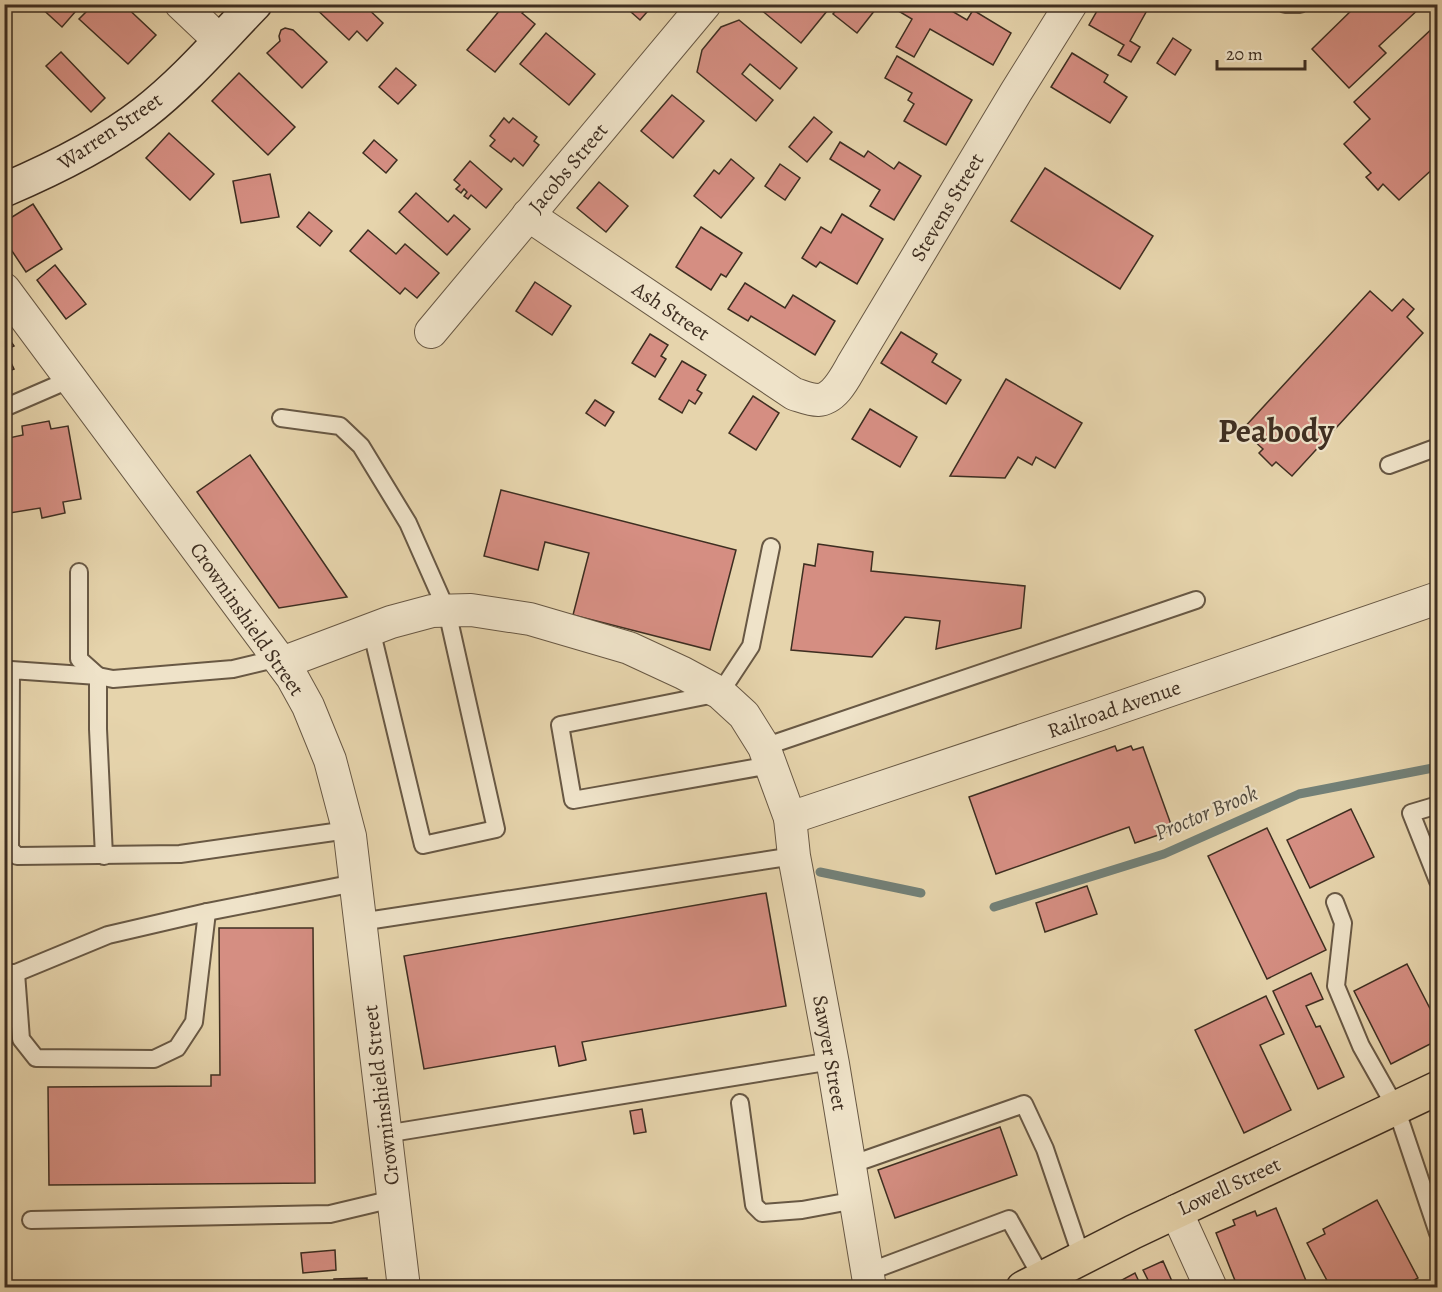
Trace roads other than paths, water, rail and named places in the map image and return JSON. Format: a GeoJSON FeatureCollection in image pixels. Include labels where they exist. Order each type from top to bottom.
{"type":"FeatureCollection","features":[{"type":"Feature","properties":{"kind":"main road","name":"Lowell Street"},"geometry":{"type":"LineString","coordinates":[[1032,1283],[1437,1088]]}},
{"type":"Feature","properties":{"kind":"street"},"geometry":{"type":"LineString","coordinates":[[181,4],[219,40]]}},
{"type":"Feature","properties":{"kind":"street","name":"Warren Street"},"geometry":{"type":"LineString","coordinates":[[4,190],[52,170],[144,113],[255,4]]}},
{"type":"Feature","properties":{"kind":"street","name":"Jacobs Street"},"geometry":{"type":"LineString","coordinates":[[431,332],[705,4]]}},
{"type":"Feature","properties":{"kind":"street","name":"Stevens Street"},"geometry":{"type":"LineString","coordinates":[[816,400],[824,399],[836,391],[1071,4]]}},
{"type":"Feature","properties":{"kind":"street","name":"Ash Street"},"geometry":{"type":"LineString","coordinates":[[528,215],[794,394],[816,400]]}},
{"type":"Feature","properties":{"kind":"street","name":"Crowninshield Street"},"geometry":{"type":"LineString","coordinates":[[4,289],[292,677],[308,706],[322,740],[330,760],[348,830],[356,883],[404,1287]]}},
{"type":"Feature","properties":{"kind":"street","name":"Railroad Avenue"},"geometry":{"type":"LineString","coordinates":[[790,818],[1437,598]]}},
{"type":"Feature","properties":{"kind":"street","name":"Sawyer Street"},"geometry":{"type":"LineString","coordinates":[[280,660],[432,611],[471,610],[530,619],[629,648],[720,693],[744,715],[767,756],[790,818],[794,856],[869,1280]]}},
{"type":"Feature","properties":{"kind":"street"},"geometry":{"type":"LineString","coordinates":[[1176,1212],[1211,1287]]}},
{"type":"Feature","properties":{"kind":"lane"},"geometry":{"type":"LineString","coordinates":[[1286,4],[1300,4]]}},
{"type":"Feature","properties":{"kind":"lane"},"geometry":{"type":"LineString","coordinates":[[4,408],[71,379]]}},
{"type":"Feature","properties":{"kind":"lane"},"geometry":{"type":"LineString","coordinates":[[281,418],[340,426],[361,446],[408,523],[447,611],[496,829],[423,845],[371,629]]}},
{"type":"Feature","properties":{"kind":"lane"},"geometry":{"type":"LineString","coordinates":[[1389,465],[1437,447]]}},
{"type":"Feature","properties":{"kind":"lane"},"geometry":{"type":"LineString","coordinates":[[771,547],[751,646],[720,693],[560,724],[573,800],[767,756],[1196,600]]}},
{"type":"Feature","properties":{"kind":"lane"},"geometry":{"type":"LineString","coordinates":[[79,572],[79,659],[98,676],[104,856]]}},
{"type":"Feature","properties":{"kind":"lane"},"geometry":{"type":"LineString","coordinates":[[280,660],[233,669],[113,679],[11,670],[10,849],[17,856],[180,854],[348,830]]}},
{"type":"Feature","properties":{"kind":"lane"},"geometry":{"type":"LineString","coordinates":[[1437,805],[1411,813],[1437,881]]}},
{"type":"Feature","properties":{"kind":"lane"},"geometry":{"type":"LineString","coordinates":[[360,922],[794,856]]}},
{"type":"Feature","properties":{"kind":"lane"},"geometry":{"type":"LineString","coordinates":[[207,912],[194,1022],[177,1048],[154,1059],[36,1058],[21,1039],[10,973],[108,935],[207,912],[356,883]]}},
{"type":"Feature","properties":{"kind":"lane"},"geometry":{"type":"LineString","coordinates":[[1335,902],[1344,922],[1336,986],[1361,1046],[1395,1108],[1437,1233]]}},
{"type":"Feature","properties":{"kind":"lane"},"geometry":{"type":"LineString","coordinates":[[385,1134],[832,1061]]}},
{"type":"Feature","properties":{"kind":"lane"},"geometry":{"type":"LineString","coordinates":[[740,1103],[754,1205],[762,1213],[802,1210],[856,1200]]}},
{"type":"Feature","properties":{"kind":"lane"},"geometry":{"type":"LineString","coordinates":[[850,1165],[1024,1104],[1045,1149],[1082,1258]]}},
{"type":"Feature","properties":{"kind":"lane"},"geometry":{"type":"LineString","coordinates":[[31,1220],[330,1214],[393,1199]]}},
{"type":"Feature","properties":{"kind":"lane"},"geometry":{"type":"LineString","coordinates":[[869,1280],[1009,1220],[1032,1283]]}},
{"type":"Feature","properties":{"kind":"waterway","name":"Proctor Brook"},"geometry":{"type":"LineString","coordinates":[[994,907],[1164,854],[1299,794],[1438,767]]}},
{"type":"Feature","properties":{"kind":"waterway","name":"Proctor Brook"},"geometry":{"type":"LineString","coordinates":[[820,872],[921,893]]}},
{"type":"Feature","properties":{"kind":"district","name":"Peabody"},"geometry":{"type":"Point","coordinates":[1276,430]}}]}
